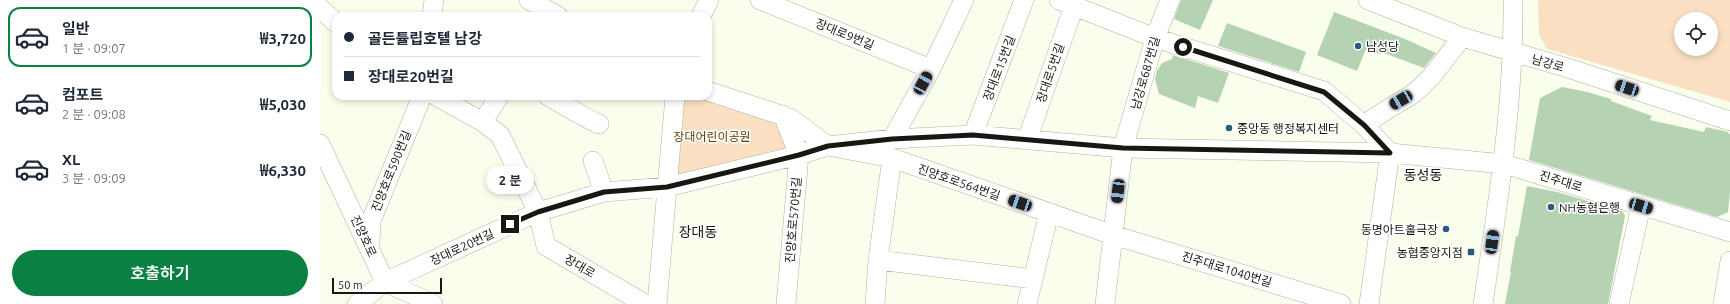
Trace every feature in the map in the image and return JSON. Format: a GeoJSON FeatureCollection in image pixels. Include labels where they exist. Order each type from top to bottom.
{"type":"FeatureCollection","features":[{"type":"Feature","properties":{"kind":"street"},"geometry":{"type":"LineString","coordinates":[[432,12],[434,0]]}},
{"type":"Feature","properties":{"kind":"street"},"geometry":{"type":"LineString","coordinates":[[529,0],[547,12]]}},
{"type":"Feature","properties":{"kind":"street"},"geometry":{"type":"LineString","coordinates":[[703,12],[709,0]]}},
{"type":"Feature","properties":{"kind":"street","name":"장대로9번길"},"geometry":{"type":"LineString","coordinates":[[760,0],[931,69]]}},
{"type":"Feature","properties":{"kind":"street"},"geometry":{"type":"LineString","coordinates":[[892,139],[931,69],[964,0]]}},
{"type":"Feature","properties":{"kind":"street","name":"장대로15번길"},"geometry":{"type":"LineString","coordinates":[[973,135],[1024,0]]}},
{"type":"Feature","properties":{"kind":"street","name":"남강로687번길"},"geometry":{"type":"LineString","coordinates":[[1105,304],[1123,148],[1154,38],[1170,0]]}},
{"type":"Feature","properties":{"kind":"street","name":"남강로"},"geometry":{"type":"LineString","coordinates":[[1368,0],[1462,37],[1730,121]]}},
{"type":"Feature","properties":{"kind":"street"},"geometry":{"type":"LineString","coordinates":[[1483,304],[1504,164],[1513,53],[1513,0]]}},
{"type":"Feature","properties":{"kind":"street","name":"장대로5번길"},"geometry":{"type":"LineString","coordinates":[[1027,140],[1066,3],[1154,38],[1324,92],[1364,125],[1390,153]]}},
{"type":"Feature","properties":{"kind":"street"},"geometry":{"type":"LineString","coordinates":[[320,8],[332,19]]}},
{"type":"Feature","properties":{"kind":"street"},"geometry":{"type":"LineString","coordinates":[[1364,125],[1391,106],[1412,94],[1444,60],[1462,37]]}},
{"type":"Feature","properties":{"kind":"street"},"geometry":{"type":"LineString","coordinates":[[712,93],[790,118],[828,146]]}},
{"type":"Feature","properties":{"kind":"street","name":"진양호로590번길"},"geometry":{"type":"LineString","coordinates":[[370,248],[371,221],[420,100]]}},
{"type":"Feature","properties":{"kind":"street"},"geometry":{"type":"LineString","coordinates":[[443,100],[483,122],[500,135],[538,212]]}},
{"type":"Feature","properties":{"kind":"street"},"geometry":{"type":"LineString","coordinates":[[483,122],[497,100]]}},
{"type":"Feature","properties":{"kind":"street"},"geometry":{"type":"LineString","coordinates":[[555,100],[573,110],[577,114],[599,124]]}},
{"type":"Feature","properties":{"kind":"street"},"geometry":{"type":"LineString","coordinates":[[657,304],[675,100]]}},
{"type":"Feature","properties":{"kind":"street","name":"진양호로570번길"},"geometry":{"type":"LineString","coordinates":[[783,115],[799,155],[786,304]]}},
{"type":"Feature","properties":{"kind":"street"},"geometry":{"type":"LineString","coordinates":[[667,187],[799,155],[828,146],[892,139],[973,135],[1123,148]]}},
{"type":"Feature","properties":{"kind":"street","name":"진양호로"},"geometry":{"type":"LineString","coordinates":[[320,144],[385,282]]}},
{"type":"Feature","properties":{"kind":"street","name":"진양호로564번길"},"geometry":{"type":"LineString","coordinates":[[828,146],[892,158],[1113,235]]}},
{"type":"Feature","properties":{"kind":"street","name":"진주대로"},"geometry":{"type":"LineString","coordinates":[[1123,148],[1390,153],[1504,164],[1730,232]]}},
{"type":"Feature","properties":{"kind":"street"},"geometry":{"type":"LineString","coordinates":[[1369,304],[1390,153]]}},
{"type":"Feature","properties":{"kind":"street"},"geometry":{"type":"LineString","coordinates":[[875,304],[878,260],[892,158]]}},
{"type":"Feature","properties":{"kind":"street"},"geometry":{"type":"LineString","coordinates":[[593,161],[604,192]]}},
{"type":"Feature","properties":{"kind":"street","name":"장대로20번길"},"geometry":{"type":"LineString","coordinates":[[358,304],[385,282],[538,212],[604,192],[667,187]]}},
{"type":"Feature","properties":{"kind":"street"},"geometry":{"type":"LineString","coordinates":[[1619,304],[1641,206]]}},
{"type":"Feature","properties":{"kind":"street","name":"장대로"},"geometry":{"type":"LineString","coordinates":[[538,212],[546,246],[645,304]]}},
{"type":"Feature","properties":{"kind":"street"},"geometry":{"type":"LineString","coordinates":[[1027,304],[1049,213]]}},
{"type":"Feature","properties":{"kind":"street","name":"진주대로1040번길"},"geometry":{"type":"LineString","coordinates":[[1113,235],[1341,304]]}},
{"type":"Feature","properties":{"kind":"street"},"geometry":{"type":"LineString","coordinates":[[878,260],[1033,279]]}},
{"type":"Feature","properties":{"kind":"street"},"geometry":{"type":"LineString","coordinates":[[1723,304],[1730,261]]}},
{"type":"Feature","properties":{"kind":"street"},"geometry":{"type":"LineString","coordinates":[[385,282],[433,304]]}},
{"type":"Feature","properties":{"kind":"green space"},"geometry":{"type":"Polygon","coordinates":[[[1538,0],[1730,0],[1730,102],[1547,49],[1539,35],[1538,0]]]}},
{"type":"Feature","properties":{"kind":"green space","name":"장대어린이공원"},"geometry":{"type":"Polygon","coordinates":[[[712,97],[783,115],[799,155],[667,187],[675,100],[712,100],[712,97]]]}},
{"type":"Feature","properties":{"kind":"building"},"geometry":{"type":"Polygon","coordinates":[[[1181,0],[1213,0],[1200,30],[1174,19],[1181,0]]]}},
{"type":"Feature","properties":{"kind":"building"},"geometry":{"type":"Polygon","coordinates":[[[1334,12],[1405,39],[1436,53],[1424,68],[1381,52],[1380,54],[1366,49],[1357,71],[1317,55],[1334,12]]]}},
{"type":"Feature","properties":{"kind":"building"},"geometry":{"type":"Polygon","coordinates":[[[1227,23],[1306,52],[1299,72],[1218,46],[1227,23]]]}},
{"type":"Feature","properties":{"kind":"building"},"geometry":{"type":"Polygon","coordinates":[[[1173,55],[1229,73],[1218,103],[1198,96],[1195,108],[1159,94],[1155,79],[1157,71],[1162,63],[1172,59],[1173,55]]]}},
{"type":"Feature","properties":{"kind":"building"},"geometry":{"type":"Polygon","coordinates":[[[1562,87],[1611,99],[1611,101],[1652,116],[1650,120],[1704,132],[1706,127],[1728,132],[1730,135],[1730,192],[1728,212],[1717,217],[1529,160],[1540,98],[1562,87]]]}},
{"type":"Feature","properties":{"kind":"building"},"geometry":{"type":"Polygon","coordinates":[[[1527,186],[1557,192],[1622,211],[1625,216],[1608,304],[1505,304],[1516,236],[1518,236],[1527,186]]]}},
{"type":"Feature","properties":{"kind":"place","name":"남성당"},"geometry":{"type":"Point","coordinates":[1358,46]}},
{"type":"Feature","properties":{"kind":"place","name":"중앙동 행정복지센터"},"geometry":{"type":"Point","coordinates":[1229,128]}},
{"type":"Feature","properties":{"kind":"place","name":"NH농협은행"},"geometry":{"type":"Point","coordinates":[1551,207]}},
{"type":"Feature","properties":{"kind":"place","name":"동명아트홀극장"},"geometry":{"type":"Point","coordinates":[1446,229]}},
{"type":"Feature","properties":{"kind":"place","name":"농협중앙지점"},"geometry":{"type":"Point","coordinates":[1471,252]}},
{"type":"Feature","properties":{"kind":"district","name":"동성동"},"geometry":{"type":"Point","coordinates":[1423,175]}},
{"type":"Feature","properties":{"kind":"district","name":"장대동"},"geometry":{"type":"Point","coordinates":[698,232]}},
{"type":"Feature","properties":{"kind":"route"},"geometry":{"type":"LineString","coordinates":[[510,224],[538,212],[604,192],[667,187],[799,155],[828,146],[892,139],[973,135],[1123,148],[1390,153],[1364,125],[1324,92],[1183,47]]}}]}
